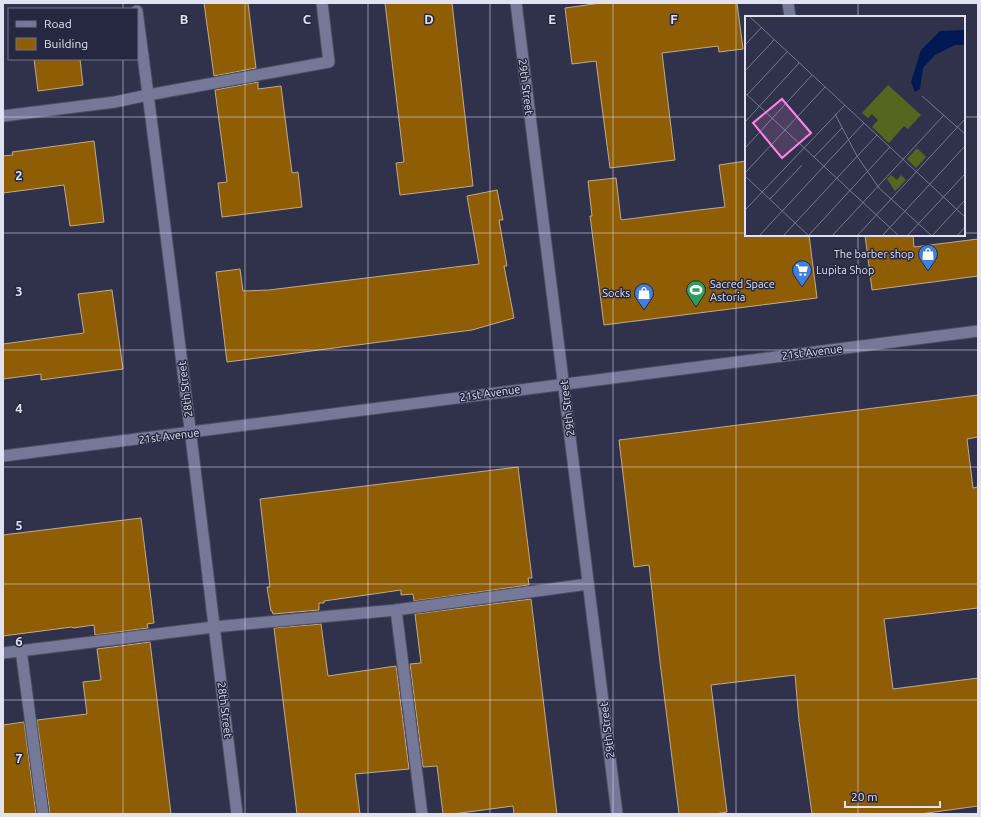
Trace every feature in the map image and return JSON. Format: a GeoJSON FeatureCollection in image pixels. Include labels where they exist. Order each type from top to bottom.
{"type":"FeatureCollection","features":[{"type":"Feature","properties":{"kind":"street"},"geometry":{"type":"LineString","coordinates":[[3,116],[115,102],[330,62],[322,3]]}},
{"type":"Feature","properties":{"kind":"street","name":"29th Street"},"geometry":{"type":"LineString","coordinates":[[516,3],[617,814]]}},
{"type":"Feature","properties":{"kind":"street"},"geometry":{"type":"LineString","coordinates":[[788,3],[790,16]]}},
{"type":"Feature","properties":{"kind":"street","name":"28th Street"},"geometry":{"type":"LineString","coordinates":[[138,18],[186,392],[237,814]]}},
{"type":"Feature","properties":{"kind":"street","name":"21st Avenue"},"geometry":{"type":"LineString","coordinates":[[3,456],[978,331]]}},
{"type":"Feature","properties":{"kind":"street"},"geometry":{"type":"LineString","coordinates":[[3,653],[214,626],[396,610],[588,584]]}},
{"type":"Feature","properties":{"kind":"street"},"geometry":{"type":"LineString","coordinates":[[396,610],[422,814]]}},
{"type":"Feature","properties":{"kind":"street"},"geometry":{"type":"LineString","coordinates":[[21,650],[43,814]]}},
{"type":"Feature","properties":{"kind":"building"},"geometry":{"type":"Polygon","coordinates":[[[204,3],[248,3],[256,68],[214,76],[204,3]]]}},
{"type":"Feature","properties":{"kind":"building"},"geometry":{"type":"Polygon","coordinates":[[[385,3],[452,3],[473,186],[400,195],[396,163],[404,162],[385,3]]]}},
{"type":"Feature","properties":{"kind":"building"},"geometry":{"type":"Polygon","coordinates":[[[601,3],[737,3],[743,49],[719,52],[718,46],[662,53],[675,160],[610,168],[596,61],[572,64],[565,8],[601,3]]]}},
{"type":"Feature","properties":{"kind":"building"},"geometry":{"type":"Polygon","coordinates":[[[34,60],[80,60],[83,85],[38,91],[34,60]]]}},
{"type":"Feature","properties":{"kind":"building"},"geometry":{"type":"Polygon","coordinates":[[[258,82],[258,89],[281,86],[292,173],[298,172],[302,207],[222,217],[218,183],[227,182],[215,90],[258,82]]]}},
{"type":"Feature","properties":{"kind":"building"},"geometry":{"type":"Polygon","coordinates":[[[94,141],[104,222],[70,226],[64,185],[3,193],[3,156],[13,155],[12,152],[94,141]]]}},
{"type":"Feature","properties":{"kind":"building"},"geometry":{"type":"Polygon","coordinates":[[[745,161],[745,236],[809,236],[817,298],[604,325],[590,216],[592,216],[588,181],[616,178],[621,220],[725,207],[719,165],[745,161]]]}},
{"type":"Feature","properties":{"kind":"building"},"geometry":{"type":"Polygon","coordinates":[[[497,190],[503,220],[499,220],[507,266],[504,266],[514,318],[472,330],[227,362],[216,272],[240,269],[243,291],[269,290],[479,264],[467,196],[497,190]]]}},
{"type":"Feature","properties":{"kind":"building"},"geometry":{"type":"Polygon","coordinates":[[[865,236],[913,236],[914,247],[978,239],[978,276],[872,290],[865,236]]]}},
{"type":"Feature","properties":{"kind":"building"},"geometry":{"type":"Polygon","coordinates":[[[112,290],[123,369],[41,380],[41,374],[3,379],[3,344],[84,333],[78,294],[112,290]]]}},
{"type":"Feature","properties":{"kind":"building"},"geometry":{"type":"Polygon","coordinates":[[[978,395],[978,437],[967,439],[973,488],[978,487],[978,608],[884,619],[893,689],[978,678],[978,806],[920,814],[812,814],[799,721],[795,675],[711,685],[727,812],[715,814],[679,814],[649,565],[634,567],[619,440],[978,395]]]}},
{"type":"Feature","properties":{"kind":"building"},"geometry":{"type":"Polygon","coordinates":[[[518,467],[532,578],[528,578],[529,585],[414,601],[413,594],[401,595],[401,590],[324,601],[324,603],[319,603],[319,610],[273,614],[271,611],[267,587],[270,587],[260,499],[518,467]]]}},
{"type":"Feature","properties":{"kind":"building"},"geometry":{"type":"Polygon","coordinates":[[[141,518],[154,623],[147,624],[148,628],[95,635],[94,625],[3,636],[3,535],[141,518]]]}},
{"type":"Feature","properties":{"kind":"building"},"geometry":{"type":"Polygon","coordinates":[[[531,599],[557,814],[514,814],[513,806],[443,814],[437,766],[423,767],[410,664],[421,663],[415,614],[531,599]]]}},
{"type":"Feature","properties":{"kind":"building"},"geometry":{"type":"Polygon","coordinates":[[[321,624],[328,676],[396,666],[409,769],[355,774],[360,814],[297,814],[274,628],[321,624]]]}},
{"type":"Feature","properties":{"kind":"building"},"geometry":{"type":"Polygon","coordinates":[[[150,642],[171,814],[50,814],[37,720],[87,714],[83,682],[101,680],[97,649],[150,642]]]}},
{"type":"Feature","properties":{"kind":"building"},"geometry":{"type":"Polygon","coordinates":[[[24,722],[36,814],[3,814],[3,725],[24,722]]]}},
{"type":"Feature","properties":{"kind":"place","name":"The barber shop"},"geometry":{"type":"Point","coordinates":[928,271]}},
{"type":"Feature","properties":{"kind":"place","name":"Lupita Shop"},"geometry":{"type":"Point","coordinates":[802,287]}},
{"type":"Feature","properties":{"kind":"place","name":"Sacred Space Astoria"},"geometry":{"type":"Point","coordinates":[696,307]}},
{"type":"Feature","properties":{"kind":"place","name":"Socks"},"geometry":{"type":"Point","coordinates":[644,310]}}]}
